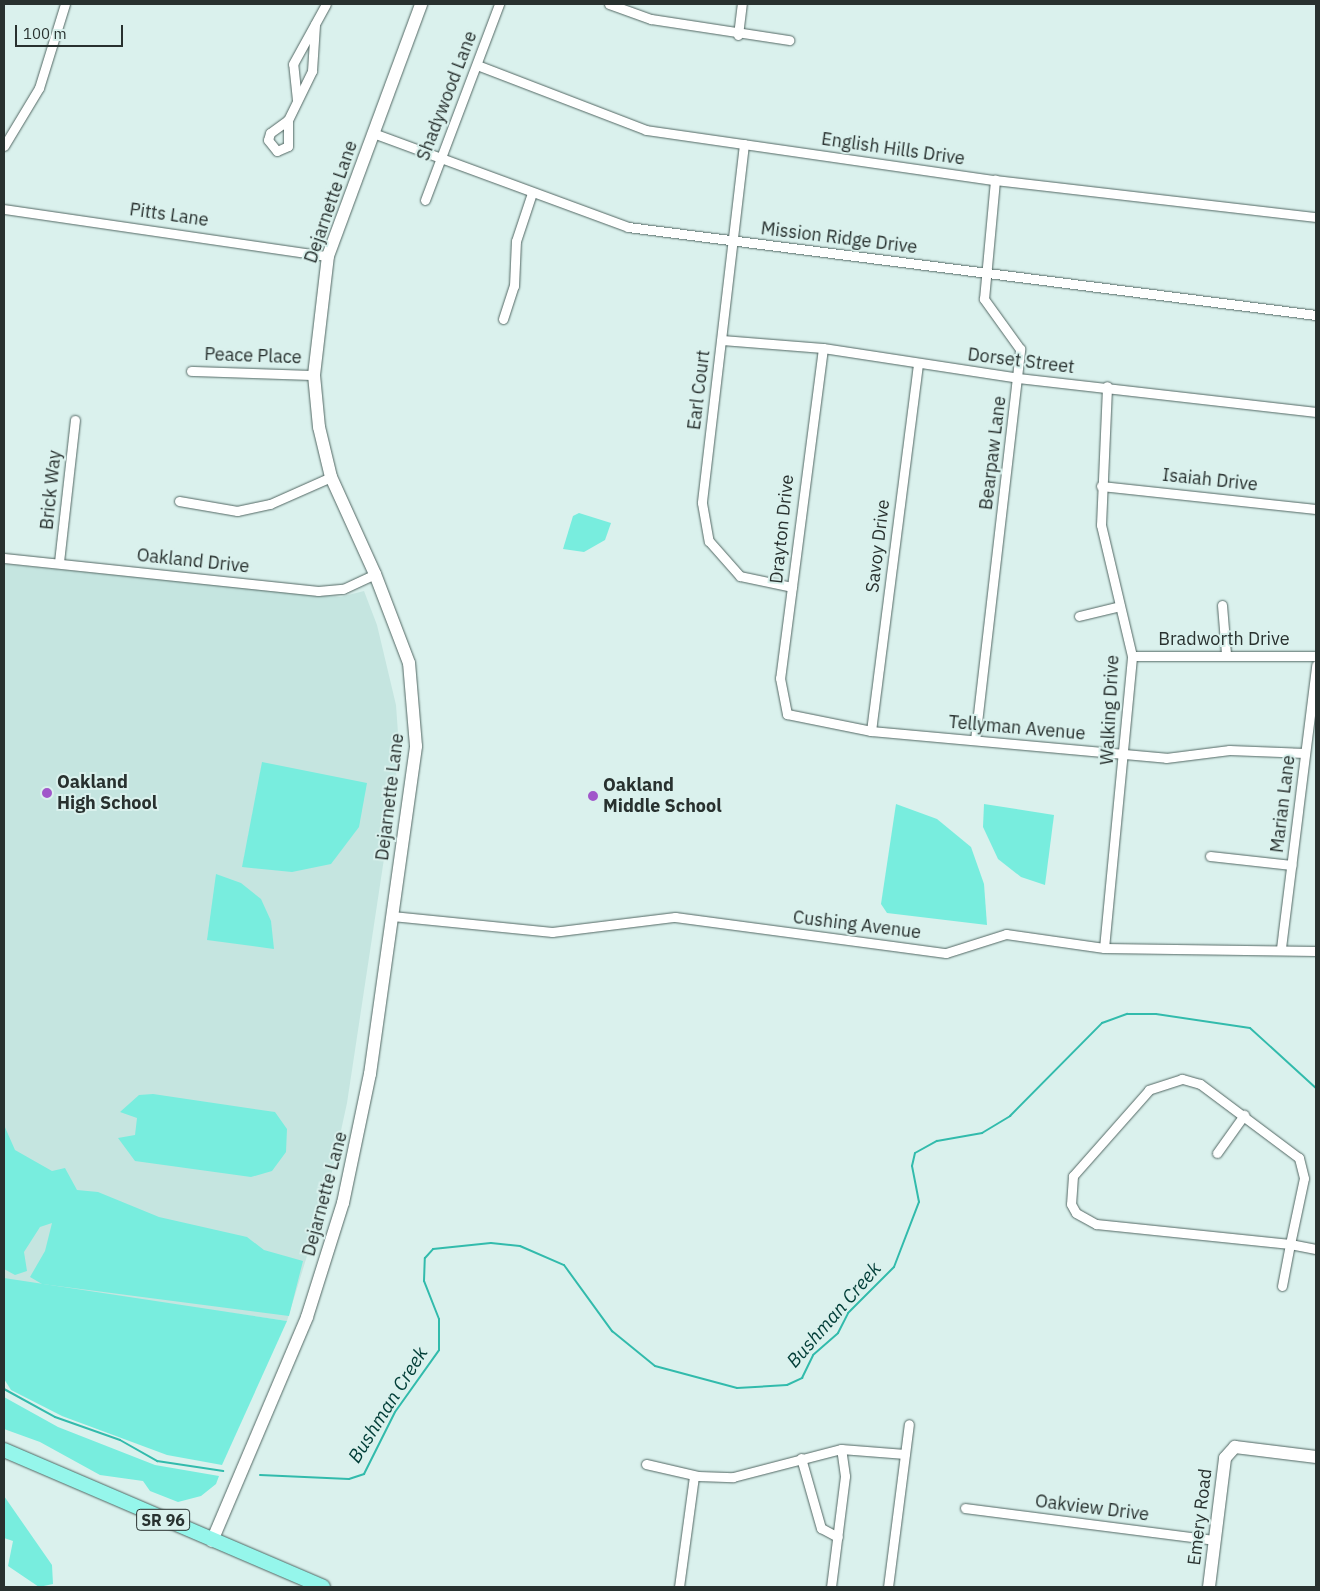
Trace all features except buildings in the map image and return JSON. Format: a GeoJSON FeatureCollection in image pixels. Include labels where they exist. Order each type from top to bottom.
{"type":"FeatureCollection","features":[{"type":"Feature","properties":{"kind":"main road","name":"Dejarnette Lane"},"geometry":{"type":"LineString","coordinates":[[212,1541],[307,1317],[340,1213],[370,1074],[416,746],[416,704],[409,663],[375,574],[331,477],[319,427],[314,374],[328,256],[421,4]]}},
{"type":"Feature","properties":{"kind":"main road","name":"Emery Road"},"geometry":{"type":"LineString","coordinates":[[1208,1587],[1226,1458],[1235,1447],[1316,1457]]}},
{"type":"Feature","properties":{"kind":"main road","name":"SR 96"},"geometry":{"type":"LineString","coordinates":[[4,1450],[212,1541],[323,1587]]}},
{"type":"Feature","properties":{"kind":"street"},"geometry":{"type":"LineString","coordinates":[[4,146],[39,88],[65,4]]}},
{"type":"Feature","properties":{"kind":"street"},"geometry":{"type":"LineString","coordinates":[[297,100],[293,64],[326,4]]}},
{"type":"Feature","properties":{"kind":"street","name":"Shadywood Lane"},"geometry":{"type":"LineString","coordinates":[[425,200],[499,4]]}},
{"type":"Feature","properties":{"kind":"street"},"geometry":{"type":"LineString","coordinates":[[609,4],[651,19],[738,35],[789,40]]}},
{"type":"Feature","properties":{"kind":"street"},"geometry":{"type":"LineString","coordinates":[[738,35],[742,4]]}},
{"type":"Feature","properties":{"kind":"street"},"geometry":{"type":"LineString","coordinates":[[288,120],[312,72],[315,24]]}},
{"type":"Feature","properties":{"kind":"street","name":"English Hills Drive"},"geometry":{"type":"LineString","coordinates":[[477,65],[646,130],[996,180],[1316,218]]}},
{"type":"Feature","properties":{"kind":"street","name":"Mission Ridge Drive"},"geometry":{"type":"LineString","coordinates":[[373,133],[628,227],[733,242],[1316,314]]}},
{"type":"Feature","properties":{"kind":"street","name":"Earl Court"},"geometry":{"type":"LineString","coordinates":[[744,144],[702,503],[708,541],[740,576],[792,587]]}},
{"type":"Feature","properties":{"kind":"street","name":"Bearpaw Lane"},"geometry":{"type":"LineString","coordinates":[[975,740],[1020,349],[984,299],[996,180]]}},
{"type":"Feature","properties":{"kind":"street"},"geometry":{"type":"LineString","coordinates":[[503,318],[514,286],[516,240],[532,193]]}},
{"type":"Feature","properties":{"kind":"street","name":"Pitts Lane"},"geometry":{"type":"LineString","coordinates":[[4,209],[328,256]]}},
{"type":"Feature","properties":{"kind":"street","name":"Dorset Street"},"geometry":{"type":"LineString","coordinates":[[722,340],[823,348],[1018,378],[1107,386],[1316,412]]}},
{"type":"Feature","properties":{"kind":"street","name":"Drayton Drive"},"geometry":{"type":"LineString","coordinates":[[787,714],[780,678],[823,348]]}},
{"type":"Feature","properties":{"kind":"street","name":"Savoy Drive"},"geometry":{"type":"LineString","coordinates":[[871,731],[918,364]]}},
{"type":"Feature","properties":{"kind":"street","name":"Peace Place"},"geometry":{"type":"LineString","coordinates":[[191,371],[314,374]]}},
{"type":"Feature","properties":{"kind":"street","name":"Walking Drive"},"geometry":{"type":"LineString","coordinates":[[1104,948],[1132,656],[1100,526],[1107,386]]}},
{"type":"Feature","properties":{"kind":"street","name":"Brick Way"},"geometry":{"type":"LineString","coordinates":[[59,562],[75,420]]}},
{"type":"Feature","properties":{"kind":"street"},"geometry":{"type":"LineString","coordinates":[[178,501],[237,511],[270,504],[331,477]]}},
{"type":"Feature","properties":{"kind":"street","name":"Isaiah Drive"},"geometry":{"type":"LineString","coordinates":[[1101,486],[1316,509]]}},
{"type":"Feature","properties":{"kind":"street","name":"Oakland Drive"},"geometry":{"type":"LineString","coordinates":[[4,558],[59,562],[318,591],[343,589],[375,574]]}},
{"type":"Feature","properties":{"kind":"street"},"geometry":{"type":"LineString","coordinates":[[1222,605],[1226,654]]}},
{"type":"Feature","properties":{"kind":"street"},"geometry":{"type":"LineString","coordinates":[[1079,616],[1120,606]]}},
{"type":"Feature","properties":{"kind":"street","name":"Bradworth Drive"},"geometry":{"type":"LineString","coordinates":[[1132,656],[1226,654],[1316,656]]}},
{"type":"Feature","properties":{"kind":"street","name":"Marian Lane"},"geometry":{"type":"LineString","coordinates":[[1280,948],[1316,665]]}},
{"type":"Feature","properties":{"kind":"street","name":"Tellyman Avenue"},"geometry":{"type":"LineString","coordinates":[[787,714],[871,731],[1166,758],[1229,750],[1305,753]]}},
{"type":"Feature","properties":{"kind":"street"},"geometry":{"type":"LineString","coordinates":[[1210,856],[1292,865]]}},
{"type":"Feature","properties":{"kind":"street","name":"Cushing Avenue"},"geometry":{"type":"LineString","coordinates":[[392,916],[552,932],[675,917],[946,953],[1006,934],[1104,948],[1280,948],[1316,951]]}},
{"type":"Feature","properties":{"kind":"street"},"geometry":{"type":"LineString","coordinates":[[1282,1286],[1290,1244],[1303,1168],[1292,1150],[1192,1081],[1171,1081],[1149,1090],[1072,1176],[1071,1204],[1076,1213],[1096,1224],[1290,1244],[1316,1250]]}},
{"type":"Feature","properties":{"kind":"street"},"geometry":{"type":"LineString","coordinates":[[1216,1153],[1244,1116]]}},
{"type":"Feature","properties":{"kind":"street"},"geometry":{"type":"LineString","coordinates":[[888,1587],[909,1424]]}},
{"type":"Feature","properties":{"kind":"street"},"geometry":{"type":"LineString","coordinates":[[646,1464],[694,1476],[733,1477],[841,1449],[905,1454]]}},
{"type":"Feature","properties":{"kind":"street"},"geometry":{"type":"LineString","coordinates":[[831,1587],[845,1476],[841,1449]]}},
{"type":"Feature","properties":{"kind":"street"},"geometry":{"type":"LineString","coordinates":[[801,1458],[821,1528],[838,1538]]}},
{"type":"Feature","properties":{"kind":"street"},"geometry":{"type":"LineString","coordinates":[[679,1587],[694,1476]]}},
{"type":"Feature","properties":{"kind":"street","name":"Oakview Drive"},"geometry":{"type":"LineString","coordinates":[[965,1508],[1215,1540]]}},
{"type":"Feature","properties":{"kind":"shaded area"},"geometry":{"type":"Polygon","coordinates":[[[4,564],[340,597],[364,591],[377,625],[396,705],[399,747],[395,786],[347,1103],[330,1181],[287,1321],[4,1281],[4,564]]]}},
{"type":"Feature","properties":{"kind":"green space"},"geometry":{"type":"Polygon","coordinates":[[[579,513],[611,523],[605,540],[584,552],[563,549],[573,516],[579,513]]]}},
{"type":"Feature","properties":{"kind":"green space"},"geometry":{"type":"Polygon","coordinates":[[[262,762],[367,783],[359,827],[331,864],[292,872],[242,867],[262,762]]]}},
{"type":"Feature","properties":{"kind":"green space"},"geometry":{"type":"Polygon","coordinates":[[[896,804],[937,819],[971,847],[984,884],[987,925],[887,913],[881,904],[896,804]]]}},
{"type":"Feature","properties":{"kind":"green space"},"geometry":{"type":"Polygon","coordinates":[[[984,804],[1054,815],[1045,885],[1021,877],[998,859],[983,827],[984,804]]]}},
{"type":"Feature","properties":{"kind":"green space"},"geometry":{"type":"Polygon","coordinates":[[[216,874],[241,883],[261,899],[271,921],[274,949],[207,940],[216,874]]]}},
{"type":"Feature","properties":{"kind":"green space"},"geometry":{"type":"Polygon","coordinates":[[[153,1094],[275,1112],[287,1129],[286,1152],[272,1171],[251,1177],[135,1161],[118,1138],[135,1135],[137,1118],[120,1112],[139,1095],[153,1094]]]}},
{"type":"Feature","properties":{"kind":"green space"},"geometry":{"type":"Polygon","coordinates":[[[4,1125],[15,1150],[52,1171],[65,1168],[77,1190],[98,1192],[159,1217],[247,1237],[264,1250],[303,1261],[289,1316],[42,1284],[30,1277],[45,1251],[52,1223],[40,1227],[24,1252],[27,1271],[15,1275],[4,1269],[4,1125]]]}},
{"type":"Feature","properties":{"kind":"green space"},"geometry":{"type":"Polygon","coordinates":[[[4,1278],[287,1321],[222,1465],[167,1455],[62,1416],[11,1390],[4,1379],[4,1278]]]}},
{"type":"Feature","properties":{"kind":"green space"},"geometry":{"type":"Polygon","coordinates":[[[4,1397],[58,1427],[155,1465],[219,1476],[216,1484],[201,1496],[178,1502],[150,1491],[143,1481],[100,1475],[40,1442],[4,1429],[4,1397]]]}},
{"type":"Feature","properties":{"kind":"green space"},"geometry":{"type":"Polygon","coordinates":[[[4,1496],[52,1565],[53,1584],[39,1587],[8,1566],[13,1541],[4,1538],[4,1496]]]}},
{"type":"Feature","properties":{"kind":"waterway","name":"Bushman Creek"},"geometry":{"type":"LineString","coordinates":[[260,1475],[349,1479],[364,1474],[395,1412],[439,1350],[439,1319],[424,1281],[425,1258],[433,1249],[491,1243],[520,1246],[564,1265],[612,1331],[655,1366],[737,1388],[787,1385],[802,1378],[813,1355],[838,1333],[848,1313],[894,1267],[919,1202],[912,1166],[915,1153],[937,1141],[982,1133],[1010,1116],[1102,1023],[1127,1014],[1156,1014],[1250,1028],[1316,1088]]}},
{"type":"Feature","properties":{"kind":"waterway","name":"Bushman Creek"},"geometry":{"type":"LineString","coordinates":[[4,1389],[55,1417],[120,1440],[157,1461],[223,1471]]}},
{"type":"Feature","properties":{"kind":"place","name":"Oakland High School"},"geometry":{"type":"Point","coordinates":[47,793]}},
{"type":"Feature","properties":{"kind":"place","name":"Oakland Middle School"},"geometry":{"type":"Point","coordinates":[593,796]}}]}
